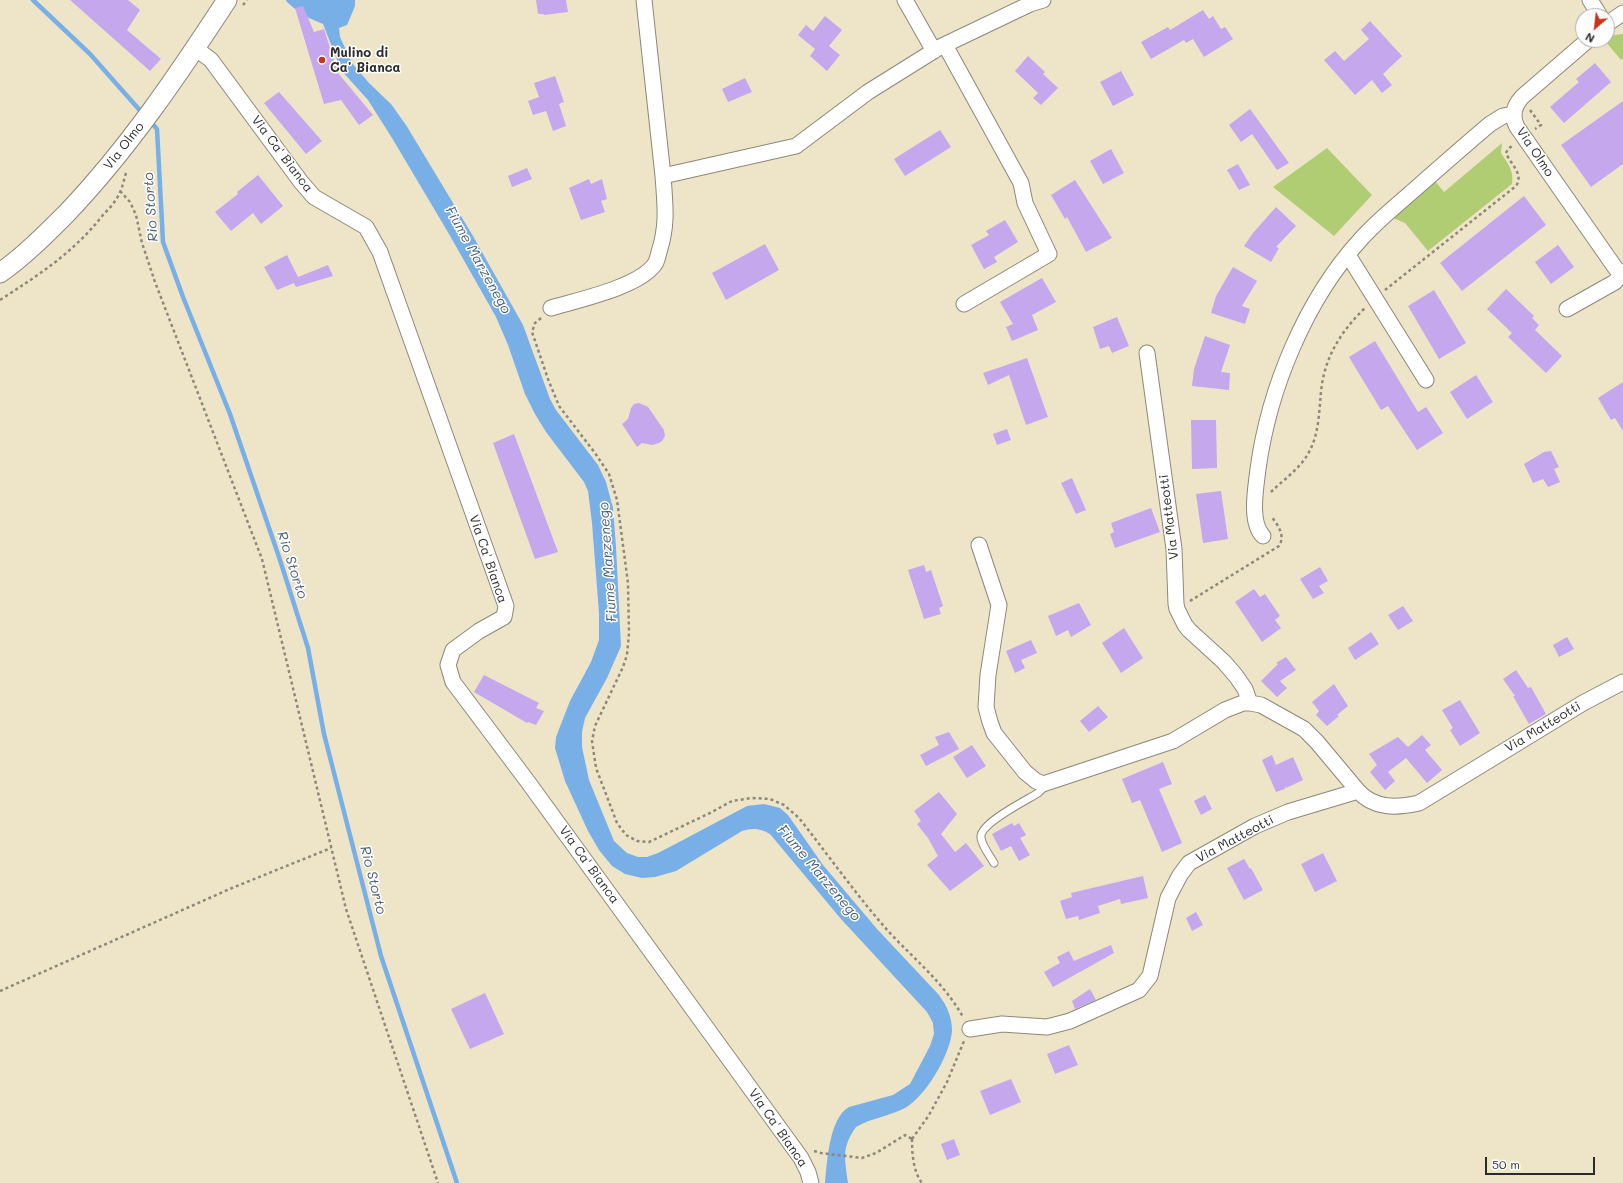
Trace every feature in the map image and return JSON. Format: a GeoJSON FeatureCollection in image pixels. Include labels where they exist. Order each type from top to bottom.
{"type":"FeatureCollection","features":[{"type":"Feature","properties":{"kind":"street","name":"Via Olmo"},"geometry":{"type":"LineString","coordinates":[[0,272],[39,241],[90,189],[128,142],[159,100],[227,0]]}},
{"type":"Feature","properties":{"kind":"street"},"geometry":{"type":"LineString","coordinates":[[551,308],[604,292],[641,277],[655,263],[662,241],[666,220],[664,176],[644,0]]}},
{"type":"Feature","properties":{"kind":"street"},"geometry":{"type":"LineString","coordinates":[[905,0],[939,48],[1021,183],[1025,203],[1049,254],[964,304]]}},
{"type":"Feature","properties":{"kind":"street"},"geometry":{"type":"LineString","coordinates":[[664,176],[796,146],[868,92],[939,48],[1030,4],[1043,0]]}},
{"type":"Feature","properties":{"kind":"street","name":"Via Ca' Bianca"},"geometry":{"type":"LineString","coordinates":[[199,42],[301,182],[314,197],[366,227],[380,252],[506,606],[504,617],[479,631],[453,650],[448,665],[453,682],[528,782],[801,1158],[808,1172],[811,1183]]}},
{"type":"Feature","properties":{"kind":"street","name":"Via Olmo"},"geometry":{"type":"LineString","coordinates":[[1579,48],[1522,97],[1515,106],[1514,122],[1614,266],[1622,273]]}},
{"type":"Feature","properties":{"kind":"street"},"geometry":{"type":"LineString","coordinates":[[1263,536],[1257,528],[1255,500],[1260,455],[1273,398],[1284,366],[1299,333],[1327,284],[1359,241],[1378,222],[1490,124],[1499,117],[1514,114]]}},
{"type":"Feature","properties":{"kind":"street"},"geometry":{"type":"LineString","coordinates":[[1348,255],[1426,380]]}},
{"type":"Feature","properties":{"kind":"street"},"geometry":{"type":"LineString","coordinates":[[1567,309],[1615,282],[1622,273]]}},
{"type":"Feature","properties":{"kind":"street","name":"Via Matteotti"},"geometry":{"type":"LineString","coordinates":[[1147,353],[1174,549],[1177,609],[1189,630],[1224,662],[1236,676],[1245,689],[1250,703],[1261,705],[1304,729],[1317,742],[1364,798],[1380,805],[1402,806],[1419,803],[1570,710],[1623,682]]}},
{"type":"Feature","properties":{"kind":"street"},"geometry":{"type":"LineString","coordinates":[[979,545],[999,605],[988,676],[986,707],[994,733],[1024,772],[1036,781],[1043,784],[1173,741],[1225,710],[1243,703],[1250,703]]}},
{"type":"Feature","properties":{"kind":"street","name":"Via Matteotti"},"geometry":{"type":"LineString","coordinates":[[970,1029],[1002,1024],[1047,1027],[1070,1021],[1139,990],[1150,976],[1168,898],[1180,874],[1189,864],[1255,826],[1282,815],[1358,791]]}},
{"type":"Feature","properties":{"kind":"lane"},"geometry":{"type":"LineString","coordinates":[[994,863],[981,840],[981,832],[989,823],[1038,793],[1042,789],[1043,784]]}},
{"type":"Feature","properties":{"kind":"path"},"geometry":{"type":"LineString","coordinates":[[1381,294],[1516,186],[1520,180],[1519,175],[1506,154],[1508,149],[1518,142]]}},
{"type":"Feature","properties":{"kind":"path"},"geometry":{"type":"LineString","coordinates":[[0,300],[34,278],[69,252],[94,227],[115,201],[126,172]]}},
{"type":"Feature","properties":{"kind":"path"},"geometry":{"type":"LineString","coordinates":[[120,191],[136,215],[142,243],[155,282],[262,559],[346,909],[438,1183]]}},
{"type":"Feature","properties":{"kind":"path"},"geometry":{"type":"LineString","coordinates":[[1268,495],[1302,463],[1309,453],[1317,427],[1322,383],[1327,363],[1341,335],[1369,304]]}},
{"type":"Feature","properties":{"kind":"path"},"geometry":{"type":"LineString","coordinates":[[551,308],[535,323],[532,332],[559,406],[595,452],[609,474],[617,500],[628,583],[629,633],[627,655],[616,684],[595,726],[592,741],[596,768],[617,823],[626,836],[636,841],[649,842],[732,801],[752,798],[770,799],[784,805],[799,818],[889,932],[934,977],[954,1001],[970,1029],[948,1082],[929,1115],[912,1139],[912,1156],[919,1179],[922,1183]]}},
{"type":"Feature","properties":{"kind":"path"},"geometry":{"type":"LineString","coordinates":[[1177,609],[1280,546],[1282,539],[1279,527],[1267,510]]}},
{"type":"Feature","properties":{"kind":"path"},"geometry":{"type":"LineString","coordinates":[[0,991],[232,888],[331,848]]}},
{"type":"Feature","properties":{"kind":"path"},"geometry":{"type":"LineString","coordinates":[[821,1153],[862,1158],[876,1153],[905,1135],[912,1139]]}},
{"type":"Feature","properties":{"kind":"green space"},"geometry":{"type":"Polygon","coordinates":[[[1623,34],[1623,58],[1621,60],[1611,48],[1615,48],[1615,35],[1623,34]]]}},
{"type":"Feature","properties":{"kind":"green space"},"geometry":{"type":"Polygon","coordinates":[[[1502,143],[1501,153],[1511,171],[1512,184],[1428,251],[1405,223],[1393,218],[1435,181],[1444,192],[1502,143]]]}},
{"type":"Feature","properties":{"kind":"green space"},"geometry":{"type":"Polygon","coordinates":[[[1327,148],[1372,195],[1334,236],[1273,187],[1327,148]]]}},
{"type":"Feature","properties":{"kind":"water","name":"Fiume Marzenego"},"geometry":{"type":"Polygon","coordinates":[[[286,0],[355,0],[355,6],[347,25],[339,28],[340,37],[352,63],[369,83],[391,104],[406,125],[473,236],[523,325],[550,399],[556,410],[598,465],[606,482],[613,508],[621,646],[607,678],[585,718],[582,732],[582,747],[589,780],[614,841],[627,853],[638,857],[647,857],[658,853],[747,806],[764,804],[780,808],[788,815],[823,865],[877,929],[939,995],[947,1008],[950,1016],[952,1031],[947,1051],[936,1074],[921,1094],[905,1108],[868,1121],[856,1127],[848,1141],[845,1154],[848,1183],[825,1183],[830,1142],[837,1121],[842,1113],[849,1107],[893,1095],[910,1084],[930,1046],[934,1034],[933,1023],[927,1012],[841,919],[770,834],[756,829],[742,831],[676,871],[655,877],[642,878],[625,874],[612,866],[599,850],[588,831],[565,781],[555,748],[556,737],[570,701],[591,662],[599,640],[599,613],[588,491],[584,482],[546,432],[535,414],[525,394],[508,345],[496,317],[392,138],[368,100],[341,70],[323,24],[302,15],[286,0]]]}},
{"type":"Feature","properties":{"kind":"building"},"geometry":{"type":"Polygon","coordinates":[[[70,0],[128,0],[140,10],[127,30],[161,59],[150,71],[70,0]]]}},
{"type":"Feature","properties":{"kind":"building"},"geometry":{"type":"Polygon","coordinates":[[[536,0],[566,0],[568,12],[544,15],[538,14],[536,0]]]}},
{"type":"Feature","properties":{"kind":"building","name":"Mulino di Ca’ Bianca"},"geometry":{"type":"Polygon","coordinates":[[[303,6],[314,32],[324,29],[338,73],[373,115],[359,125],[341,100],[324,104],[295,8],[303,6]]]}},
{"type":"Feature","properties":{"kind":"building"},"geometry":{"type":"Polygon","coordinates":[[[1203,10],[1209,19],[1213,16],[1221,29],[1225,27],[1233,39],[1204,57],[1193,39],[1186,43],[1184,40],[1151,59],[1141,42],[1168,27],[1170,30],[1203,10]]]}},
{"type":"Feature","properties":{"kind":"building"},"geometry":{"type":"Polygon","coordinates":[[[825,16],[842,30],[829,46],[840,55],[827,71],[810,56],[815,49],[798,35],[806,25],[813,31],[825,16]]]}},
{"type":"Feature","properties":{"kind":"building"},"geometry":{"type":"Polygon","coordinates":[[[1370,21],[1402,56],[1383,74],[1392,85],[1382,93],[1372,80],[1355,95],[1324,60],[1335,51],[1344,61],[1369,39],[1361,30],[1370,21]]]}},
{"type":"Feature","properties":{"kind":"building"},"geometry":{"type":"Polygon","coordinates":[[[1028,56],[1045,72],[1043,74],[1058,88],[1041,105],[1033,98],[1038,93],[1015,71],[1028,56]]]}},
{"type":"Feature","properties":{"kind":"building"},"geometry":{"type":"Polygon","coordinates":[[[1595,63],[1611,82],[1564,123],[1550,107],[1579,82],[1576,79],[1595,63]]]}},
{"type":"Feature","properties":{"kind":"building"},"geometry":{"type":"Polygon","coordinates":[[[1121,71],[1134,95],[1113,106],[1100,82],[1121,71]]]}},
{"type":"Feature","properties":{"kind":"building"},"geometry":{"type":"Polygon","coordinates":[[[555,76],[564,102],[559,104],[566,126],[553,131],[546,111],[533,115],[528,101],[539,97],[534,83],[555,76]]]}},
{"type":"Feature","properties":{"kind":"building"},"geometry":{"type":"Polygon","coordinates":[[[745,78],[752,92],[728,102],[722,89],[745,78]]]}},
{"type":"Feature","properties":{"kind":"building"},"geometry":{"type":"Polygon","coordinates":[[[279,92],[322,141],[306,154],[264,103],[279,92]]]}},
{"type":"Feature","properties":{"kind":"building"},"geometry":{"type":"Polygon","coordinates":[[[1623,101],[1623,164],[1591,187],[1561,145],[1623,101]]]}},
{"type":"Feature","properties":{"kind":"building"},"geometry":{"type":"Polygon","coordinates":[[[1250,109],[1289,163],[1277,170],[1252,134],[1241,142],[1229,125],[1250,109]]]}},
{"type":"Feature","properties":{"kind":"building"},"geometry":{"type":"Polygon","coordinates":[[[940,130],[951,147],[905,176],[894,159],[940,130]]]}},
{"type":"Feature","properties":{"kind":"building"},"geometry":{"type":"Polygon","coordinates":[[[1111,149],[1124,173],[1103,184],[1090,161],[1111,149]]]}},
{"type":"Feature","properties":{"kind":"building"},"geometry":{"type":"Polygon","coordinates":[[[1238,164],[1250,185],[1239,190],[1227,170],[1238,164]]]}},
{"type":"Feature","properties":{"kind":"building"},"geometry":{"type":"Polygon","coordinates":[[[527,168],[532,179],[512,187],[508,176],[527,168]]]}},
{"type":"Feature","properties":{"kind":"building"},"geometry":{"type":"Polygon","coordinates":[[[258,175],[283,206],[261,224],[253,213],[231,231],[215,212],[238,194],[237,192],[258,175]]]}},
{"type":"Feature","properties":{"kind":"building"},"geometry":{"type":"Polygon","coordinates":[[[589,179],[591,184],[602,179],[607,199],[601,201],[605,212],[581,220],[569,188],[589,179]]]}},
{"type":"Feature","properties":{"kind":"building"},"geometry":{"type":"Polygon","coordinates":[[[1075,180],[1112,238],[1086,252],[1067,217],[1065,219],[1051,195],[1075,180]]]}},
{"type":"Feature","properties":{"kind":"building"},"geometry":{"type":"Polygon","coordinates":[[[1524,196],[1546,225],[1462,291],[1440,263],[1524,196]]]}},
{"type":"Feature","properties":{"kind":"building"},"geometry":{"type":"Polygon","coordinates":[[[1276,207],[1296,226],[1276,247],[1279,248],[1271,262],[1244,246],[1253,233],[1276,207]]]}},
{"type":"Feature","properties":{"kind":"building"},"geometry":{"type":"Polygon","coordinates":[[[1005,220],[1018,242],[994,257],[997,262],[984,269],[971,245],[989,235],[986,231],[1005,220]]]}},
{"type":"Feature","properties":{"kind":"building"},"geometry":{"type":"Polygon","coordinates":[[[765,244],[779,270],[726,300],[712,273],[765,244]]]}},
{"type":"Feature","properties":{"kind":"building"},"geometry":{"type":"Polygon","coordinates":[[[1558,245],[1574,267],[1551,284],[1535,262],[1558,245]]]}},
{"type":"Feature","properties":{"kind":"building"},"geometry":{"type":"Polygon","coordinates":[[[287,255],[298,277],[328,265],[333,276],[296,287],[294,283],[277,290],[264,267],[287,255]]]}},
{"type":"Feature","properties":{"kind":"building"},"geometry":{"type":"Polygon","coordinates":[[[1233,267],[1257,281],[1242,306],[1250,309],[1245,324],[1211,313],[1216,296],[1233,267]]]}},
{"type":"Feature","properties":{"kind":"building"},"geometry":{"type":"Polygon","coordinates":[[[1042,278],[1056,302],[1032,315],[1038,330],[1012,341],[1006,327],[1013,324],[1000,302],[1042,278]]]}},
{"type":"Feature","properties":{"kind":"building"},"geometry":{"type":"Polygon","coordinates":[[[1506,289],[1534,316],[1532,318],[1539,325],[1535,330],[1562,356],[1546,373],[1508,337],[1512,333],[1487,309],[1506,289]]]}},
{"type":"Feature","properties":{"kind":"building"},"geometry":{"type":"Polygon","coordinates":[[[1434,290],[1466,343],[1439,359],[1408,306],[1434,290]]]}},
{"type":"Feature","properties":{"kind":"building"},"geometry":{"type":"Polygon","coordinates":[[[1117,317],[1129,346],[1112,353],[1109,346],[1100,349],[1093,327],[1117,317]]]}},
{"type":"Feature","properties":{"kind":"building"},"geometry":{"type":"Polygon","coordinates":[[[1205,336],[1230,345],[1221,372],[1230,373],[1229,390],[1192,386],[1194,369],[1205,336]]]}},
{"type":"Feature","properties":{"kind":"building"},"geometry":{"type":"Polygon","coordinates":[[[1375,341],[1418,412],[1426,407],[1443,433],[1417,450],[1388,406],[1381,410],[1349,357],[1375,341]]]}},
{"type":"Feature","properties":{"kind":"building"},"geometry":{"type":"Polygon","coordinates":[[[1027,358],[1048,417],[1026,425],[1009,375],[988,385],[983,373],[1027,358]]]}},
{"type":"Feature","properties":{"kind":"building"},"geometry":{"type":"Polygon","coordinates":[[[1476,375],[1493,402],[1467,419],[1450,392],[1476,375]]]}},
{"type":"Feature","properties":{"kind":"building"},"geometry":{"type":"Polygon","coordinates":[[[1623,382],[1623,431],[1615,418],[1611,420],[1598,398],[1623,382]]]}},
{"type":"Feature","properties":{"kind":"building"},"geometry":{"type":"Polygon","coordinates":[[[639,403],[648,407],[664,430],[665,436],[659,443],[652,445],[642,443],[637,447],[622,424],[628,419],[631,408],[634,404],[639,403]]]}},
{"type":"Feature","properties":{"kind":"building"},"geometry":{"type":"Polygon","coordinates":[[[1191,420],[1216,420],[1217,468],[1192,469],[1191,420]]]}},
{"type":"Feature","properties":{"kind":"building"},"geometry":{"type":"Polygon","coordinates":[[[1007,429],[1011,440],[997,445],[993,434],[1007,429]]]}},
{"type":"Feature","properties":{"kind":"building"},"geometry":{"type":"Polygon","coordinates":[[[514,434],[558,552],[535,559],[493,443],[514,434]]]}},
{"type":"Feature","properties":{"kind":"building"},"geometry":{"type":"Polygon","coordinates":[[[1551,451],[1559,467],[1554,469],[1560,482],[1548,487],[1543,479],[1533,483],[1524,464],[1544,452],[1551,451]]]}},
{"type":"Feature","properties":{"kind":"building"},"geometry":{"type":"Polygon","coordinates":[[[1072,478],[1086,510],[1076,514],[1061,483],[1072,478]]]}},
{"type":"Feature","properties":{"kind":"building"},"geometry":{"type":"Polygon","coordinates":[[[1221,491],[1228,539],[1203,543],[1196,494],[1221,491]]]}},
{"type":"Feature","properties":{"kind":"building"},"geometry":{"type":"Polygon","coordinates":[[[1151,508],[1160,532],[1115,548],[1110,534],[1114,532],[1111,523],[1151,508]]]}},
{"type":"Feature","properties":{"kind":"building"},"geometry":{"type":"Polygon","coordinates":[[[924,565],[926,572],[931,570],[943,606],[939,608],[941,614],[924,619],[908,570],[924,565]]]}},
{"type":"Feature","properties":{"kind":"building"},"geometry":{"type":"Polygon","coordinates":[[[1320,567],[1328,581],[1319,586],[1324,593],[1313,599],[1300,579],[1320,567]]]}},
{"type":"Feature","properties":{"kind":"building"},"geometry":{"type":"Polygon","coordinates":[[[1254,589],[1260,597],[1265,594],[1280,616],[1275,620],[1281,628],[1262,642],[1235,602],[1254,589]]]}},
{"type":"Feature","properties":{"kind":"building"},"geometry":{"type":"Polygon","coordinates":[[[1079,603],[1091,625],[1071,637],[1068,630],[1056,636],[1048,616],[1079,603]]]}},
{"type":"Feature","properties":{"kind":"building"},"geometry":{"type":"Polygon","coordinates":[[[1403,606],[1413,621],[1398,630],[1388,615],[1403,606]]]}},
{"type":"Feature","properties":{"kind":"building"},"geometry":{"type":"Polygon","coordinates":[[[1124,628],[1143,658],[1121,673],[1102,643],[1124,628]]]}},
{"type":"Feature","properties":{"kind":"building"},"geometry":{"type":"Polygon","coordinates":[[[1371,632],[1379,644],[1355,660],[1348,648],[1371,632]]]}},
{"type":"Feature","properties":{"kind":"building"},"geometry":{"type":"Polygon","coordinates":[[[1567,637],[1574,649],[1559,657],[1553,645],[1567,637]]]}},
{"type":"Feature","properties":{"kind":"building"},"geometry":{"type":"Polygon","coordinates":[[[1031,640],[1037,653],[1021,660],[1025,668],[1015,673],[1006,651],[1031,640]]]}},
{"type":"Feature","properties":{"kind":"building"},"geometry":{"type":"Polygon","coordinates":[[[1286,657],[1296,670],[1280,681],[1287,688],[1277,697],[1261,681],[1278,664],[1276,663],[1286,657]]]}},
{"type":"Feature","properties":{"kind":"building"},"geometry":{"type":"Polygon","coordinates":[[[1516,670],[1528,688],[1531,687],[1546,714],[1529,724],[1513,696],[1515,696],[1503,679],[1516,670]]]}},
{"type":"Feature","properties":{"kind":"building"},"geometry":{"type":"Polygon","coordinates":[[[484,675],[539,703],[536,708],[544,711],[536,725],[527,723],[474,692],[484,675]]]}},
{"type":"Feature","properties":{"kind":"building"},"geometry":{"type":"Polygon","coordinates":[[[1334,684],[1348,706],[1327,726],[1316,715],[1319,711],[1312,702],[1334,684]]]}},
{"type":"Feature","properties":{"kind":"building"},"geometry":{"type":"Polygon","coordinates":[[[1460,700],[1480,733],[1460,746],[1450,730],[1453,728],[1442,710],[1460,700]]]}},
{"type":"Feature","properties":{"kind":"building"},"geometry":{"type":"Polygon","coordinates":[[[1098,706],[1108,717],[1089,732],[1080,721],[1098,706]]]}},
{"type":"Feature","properties":{"kind":"building"},"geometry":{"type":"Polygon","coordinates":[[[949,732],[959,749],[926,766],[920,755],[939,745],[935,737],[949,732]]]}},
{"type":"Feature","properties":{"kind":"building"},"geometry":{"type":"Polygon","coordinates":[[[1422,735],[1431,745],[1425,750],[1442,770],[1427,783],[1406,758],[1388,772],[1395,781],[1385,790],[1370,772],[1377,765],[1369,754],[1398,737],[1408,747],[1422,735]]]}},
{"type":"Feature","properties":{"kind":"building"},"geometry":{"type":"Polygon","coordinates":[[[972,745],[986,766],[967,778],[953,757],[972,745]]]}},
{"type":"Feature","properties":{"kind":"building"},"geometry":{"type":"Polygon","coordinates":[[[1272,755],[1276,765],[1293,757],[1303,780],[1286,788],[1285,786],[1285,789],[1276,792],[1262,760],[1272,755]]]}},
{"type":"Feature","properties":{"kind":"building"},"geometry":{"type":"Polygon","coordinates":[[[1163,762],[1172,784],[1159,789],[1182,843],[1162,852],[1140,800],[1132,803],[1122,779],[1163,762]]]}},
{"type":"Feature","properties":{"kind":"building"},"geometry":{"type":"Polygon","coordinates":[[[939,792],[957,814],[941,834],[955,852],[966,843],[984,866],[950,891],[927,865],[938,856],[928,838],[917,824],[921,821],[914,811],[939,792]]]}},
{"type":"Feature","properties":{"kind":"building"},"geometry":{"type":"Polygon","coordinates":[[[1205,795],[1212,809],[1201,815],[1194,801],[1205,795]]]}},
{"type":"Feature","properties":{"kind":"building"},"geometry":{"type":"Polygon","coordinates":[[[1012,823],[1014,826],[1019,823],[1026,835],[1020,838],[1030,855],[1019,861],[1011,846],[1001,851],[992,834],[1012,823]]]}},
{"type":"Feature","properties":{"kind":"building"},"geometry":{"type":"Polygon","coordinates":[[[1323,853],[1337,881],[1315,892],[1301,864],[1323,853]]]}},
{"type":"Feature","properties":{"kind":"building"},"geometry":{"type":"Polygon","coordinates":[[[1244,859],[1250,869],[1251,868],[1263,890],[1244,900],[1227,868],[1244,859]]]}},
{"type":"Feature","properties":{"kind":"building"},"geometry":{"type":"Polygon","coordinates":[[[1143,876],[1148,898],[1121,904],[1120,899],[1098,906],[1100,913],[1079,920],[1078,916],[1066,919],[1060,901],[1072,897],[1071,893],[1143,876]]]}},
{"type":"Feature","properties":{"kind":"building"},"geometry":{"type":"Polygon","coordinates":[[[1196,912],[1203,925],[1192,931],[1186,918],[1196,912]]]}},
{"type":"Feature","properties":{"kind":"building"},"geometry":{"type":"Polygon","coordinates":[[[1111,945],[1114,953],[1053,987],[1044,972],[1060,963],[1057,957],[1069,951],[1074,961],[1111,945]]]}},
{"type":"Feature","properties":{"kind":"building"},"geometry":{"type":"Polygon","coordinates":[[[1090,989],[1096,1000],[1075,1009],[1072,1001],[1090,989]]]}},
{"type":"Feature","properties":{"kind":"building"},"geometry":{"type":"Polygon","coordinates":[[[485,993],[504,1034],[470,1049],[451,1009],[485,993]]]}},
{"type":"Feature","properties":{"kind":"building"},"geometry":{"type":"Polygon","coordinates":[[[1069,1045],[1078,1065],[1055,1074],[1047,1054],[1069,1045]]]}},
{"type":"Feature","properties":{"kind":"building"},"geometry":{"type":"Polygon","coordinates":[[[1011,1079],[1021,1102],[990,1115],[980,1091],[1011,1079]]]}},
{"type":"Feature","properties":{"kind":"building"},"geometry":{"type":"Polygon","coordinates":[[[954,1139],[960,1155],[947,1160],[941,1144],[954,1139]]]}},
{"type":"Feature","properties":{"kind":"waterway","name":"Rio Storto"},"geometry":{"type":"LineString","coordinates":[[33,0],[90,54],[144,115]]}},
{"type":"Feature","properties":{"kind":"waterway","name":"Rio Storto"},"geometry":{"type":"LineString","coordinates":[[149,120],[157,129],[163,242],[183,297],[230,414],[280,560],[308,648],[324,734],[381,956],[457,1183]]}},
{"type":"Feature","properties":{"kind":"place","name":"Mulino di Ca’ Bianca"},"geometry":{"type":"Point","coordinates":[322,60]}}]}
